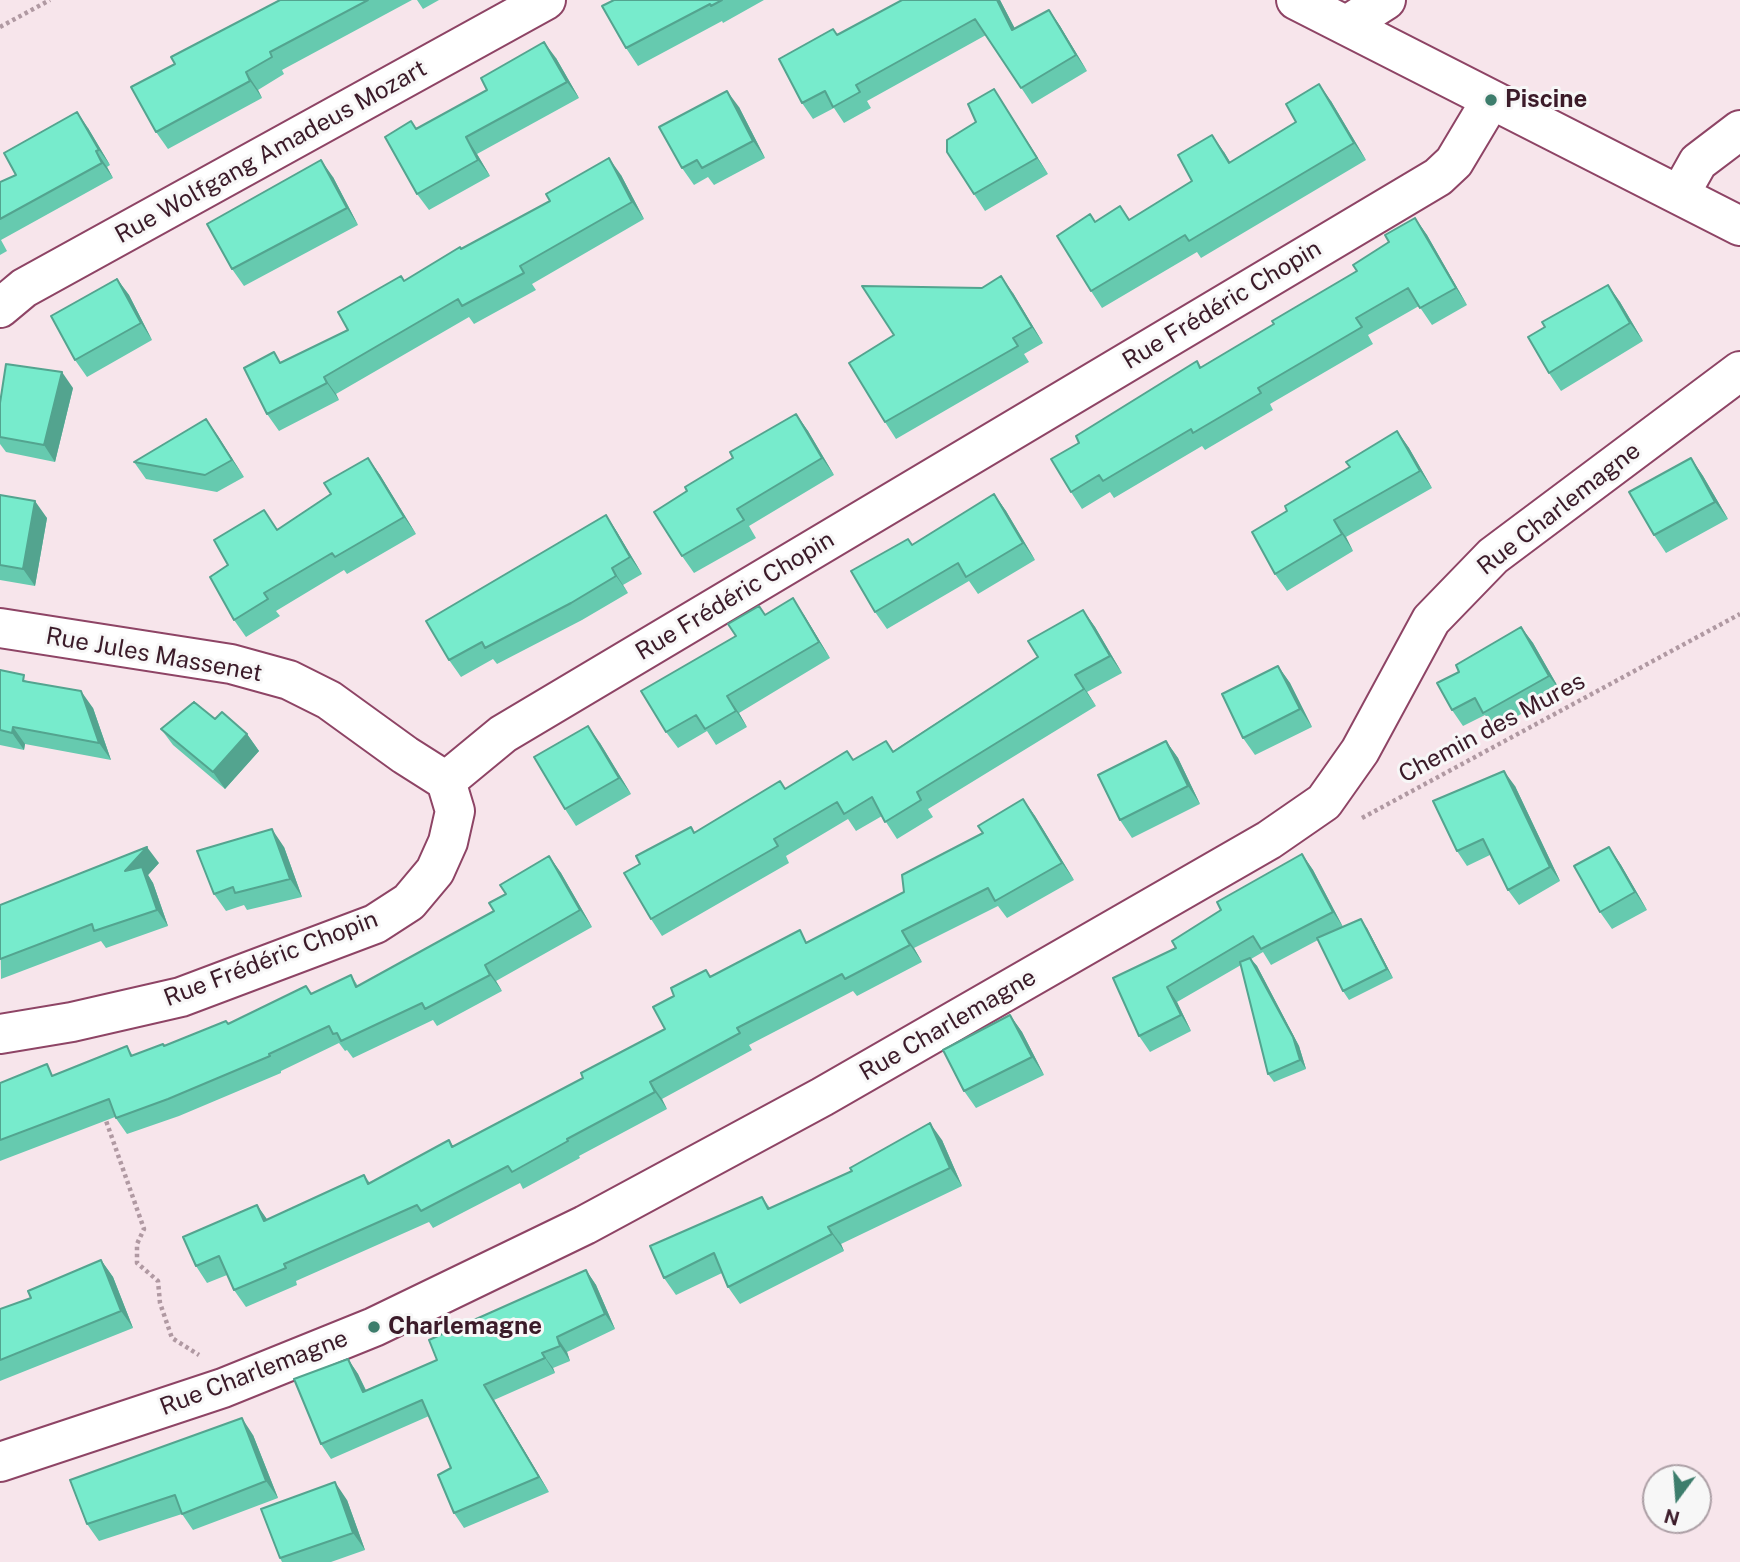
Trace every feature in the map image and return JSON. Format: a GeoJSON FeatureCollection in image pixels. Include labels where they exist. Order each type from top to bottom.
{"type":"FeatureCollection","features":[{"type":"Feature","properties":{"kind":"street","name":"Rue Wolfgang Amadeus Mozart"},"geometry":{"type":"LineString","coordinates":[[0,308],[15,294],[36,281],[546,0]]}},
{"type":"Feature","properties":{"kind":"street"},"geometry":{"type":"LineString","coordinates":[[1296,0],[1740,226]]}},
{"type":"Feature","properties":{"kind":"street"},"geometry":{"type":"LineString","coordinates":[[1347,25],[1387,0]]}},
{"type":"Feature","properties":{"kind":"street","name":"Rue Frédéric Chopin"},"geometry":{"type":"LineString","coordinates":[[0,1034],[72,1022],[181,997],[375,924],[409,902],[435,871],[448,842],[455,811],[446,781],[503,734],[1438,177],[1454,162],[1491,100]]}},
{"type":"Feature","properties":{"kind":"street"},"geometry":{"type":"LineString","coordinates":[[1680,194],[1698,162],[1740,130]]}},
{"type":"Feature","properties":{"kind":"street","name":"Rue Charlemagne"},"geometry":{"type":"LineString","coordinates":[[0,1462],[223,1388],[374,1327],[585,1225],[822,1097],[1269,840],[1324,802],[1360,751],[1430,620],[1493,556],[1740,371]]}},
{"type":"Feature","properties":{"kind":"street","name":"Rue Jules Massenet"},"geometry":{"type":"LineString","coordinates":[[0,628],[231,663],[289,680],[329,701],[446,781]]}},
{"type":"Feature","properties":{"kind":"path"},"geometry":{"type":"LineString","coordinates":[[0,27],[50,0]]}},
{"type":"Feature","properties":{"kind":"path","name":"Chemin des Mures"},"geometry":{"type":"LineString","coordinates":[[1355,822],[1740,614]]}},
{"type":"Feature","properties":{"kind":"path"},"geometry":{"type":"LineString","coordinates":[[103,1112],[144,1229],[137,1244],[137,1263],[158,1281],[160,1303],[172,1338],[198,1354],[223,1388]]}},
{"type":"Feature","properties":{"kind":"building"},"geometry":{"type":"Polygon","coordinates":[[[280,0],[368,0],[270,52],[272,57],[246,72],[250,81],[156,132],[131,87],[175,64],[171,57],[280,0]]]}},
{"type":"Feature","properties":{"kind":"building"},"geometry":{"type":"Polygon","coordinates":[[[614,0],[722,0],[626,48],[602,6],[614,0]]]}},
{"type":"Feature","properties":{"kind":"building"},"geometry":{"type":"Polygon","coordinates":[[[902,0],[997,0],[1012,30],[1049,10],[1076,55],[1021,88],[975,19],[856,85],[860,92],[833,107],[825,91],[802,103],[779,59],[833,29],[837,35],[902,0]]]}},
{"type":"Feature","properties":{"kind":"building"},"geometry":{"type":"Polygon","coordinates":[[[544,42],[567,82],[466,137],[478,160],[417,194],[385,137],[411,121],[416,129],[487,90],[481,78],[544,42]]]}},
{"type":"Feature","properties":{"kind":"building"},"geometry":{"type":"Polygon","coordinates":[[[1319,84],[1354,143],[1189,241],[1185,235],[1091,291],[1057,236],[1090,214],[1095,222],[1120,206],[1129,220],[1192,181],[1178,155],[1212,135],[1229,163],[1296,122],[1286,104],[1319,84]]]}},
{"type":"Feature","properties":{"kind":"building"},"geometry":{"type":"Polygon","coordinates":[[[994,89],[1037,158],[974,194],[947,152],[947,140],[976,122],[968,104],[994,89]]]}},
{"type":"Feature","properties":{"kind":"building"},"geometry":{"type":"Polygon","coordinates":[[[727,91],[753,141],[702,168],[697,160],[682,168],[659,127],[727,91]]]}},
{"type":"Feature","properties":{"kind":"building"},"geometry":{"type":"Polygon","coordinates":[[[77,112],[99,150],[96,151],[102,163],[0,219],[0,182],[16,175],[4,153],[77,112]]]}},
{"type":"Feature","properties":{"kind":"building"},"geometry":{"type":"Polygon","coordinates":[[[609,158],[632,202],[520,266],[524,273],[462,306],[458,299],[324,377],[327,383],[267,414],[244,368],[274,352],[280,363],[348,330],[338,312],[401,276],[404,281],[460,247],[461,249],[550,201],[546,194],[609,158]]]}},
{"type":"Feature","properties":{"kind":"building"},"geometry":{"type":"Polygon","coordinates":[[[321,160],[347,208],[232,269],[207,224],[321,160]]]}},
{"type":"Feature","properties":{"kind":"building"},"geometry":{"type":"Polygon","coordinates":[[[1415,218],[1456,288],[1420,308],[1408,288],[1356,318],[1362,327],[1258,388],[1261,393],[1193,433],[1191,429],[1103,481],[1099,475],[1071,492],[1051,459],[1079,443],[1076,436],[1197,361],[1200,368],[1274,324],[1272,321],[1357,271],[1353,265],[1389,242],[1385,235],[1415,218]]]}},
{"type":"Feature","properties":{"kind":"building"},"geometry":{"type":"Polygon","coordinates":[[[1001,276],[1032,327],[1013,338],[1018,346],[885,422],[849,363],[894,335],[862,286],[982,288],[1001,276]]]}},
{"type":"Feature","properties":{"kind":"building"},"geometry":{"type":"Polygon","coordinates":[[[117,279],[141,323],[75,360],[51,316],[117,279]]]}},
{"type":"Feature","properties":{"kind":"building"},"geometry":{"type":"Polygon","coordinates":[[[1608,285],[1630,323],[1549,373],[1528,337],[1545,327],[1542,322],[1608,285]]]}},
{"type":"Feature","properties":{"kind":"building"},"geometry":{"type":"Polygon","coordinates":[[[6,364],[62,372],[44,445],[0,437],[0,403],[6,364]]]}},
{"type":"Feature","properties":{"kind":"building"},"geometry":{"type":"Polygon","coordinates":[[[796,414],[822,458],[737,509],[744,520],[682,556],[654,512],[687,491],[685,487],[733,458],[730,452],[796,414]]]}},
{"type":"Feature","properties":{"kind":"building"},"geometry":{"type":"Polygon","coordinates":[[[206,419],[232,460],[205,475],[134,462],[206,419]]]}},
{"type":"Feature","properties":{"kind":"building"},"geometry":{"type":"Polygon","coordinates":[[[1397,431],[1420,471],[1334,520],[1342,534],[1275,574],[1252,532],[1287,511],[1285,506],[1350,467],[1346,462],[1397,431]]]}},
{"type":"Feature","properties":{"kind":"building"},"geometry":{"type":"Polygon","coordinates":[[[368,458],[404,517],[335,557],[332,553],[264,593],[268,599],[234,620],[210,577],[228,565],[214,540],[264,510],[277,530],[331,494],[324,483],[368,458]]]}},
{"type":"Feature","properties":{"kind":"building"},"geometry":{"type":"Polygon","coordinates":[[[1691,458],[1715,502],[1654,535],[1629,492],[1691,458]]]}},
{"type":"Feature","properties":{"kind":"building"},"geometry":{"type":"Polygon","coordinates":[[[994,494],[1023,543],[966,577],[958,563],[875,612],[851,571],[908,539],[912,545],[994,494]]]}},
{"type":"Feature","properties":{"kind":"building"},"geometry":{"type":"Polygon","coordinates":[[[0,495],[35,501],[23,569],[0,565],[0,495]]]}},
{"type":"Feature","properties":{"kind":"building"},"geometry":{"type":"Polygon","coordinates":[[[606,515],[630,557],[612,568],[616,576],[485,648],[482,642],[449,660],[426,621],[606,515]]]}},
{"type":"Feature","properties":{"kind":"building"},"geometry":{"type":"Polygon","coordinates":[[[793,598],[819,642],[727,696],[736,711],[705,729],[696,715],[666,732],[641,691],[736,636],[728,624],[759,606],[765,615],[793,598]]]}},
{"type":"Feature","properties":{"kind":"building"},"geometry":{"type":"Polygon","coordinates":[[[1083,610],[1110,656],[1075,675],[1084,689],[917,792],[921,800],[885,822],[872,797],[844,814],[837,802],[774,839],[778,846],[651,919],[624,873],[640,864],[636,856],[691,827],[694,833],[780,781],[785,789],[847,751],[853,760],[886,741],[893,752],[1038,657],[1028,641],[1083,610]]]}},
{"type":"Feature","properties":{"kind":"building"},"geometry":{"type":"Polygon","coordinates":[[[1521,627],[1549,676],[1483,713],[1475,698],[1452,710],[1437,683],[1459,672],[1456,665],[1521,627]]]}},
{"type":"Feature","properties":{"kind":"building"},"geometry":{"type":"Polygon","coordinates":[[[1278,666],[1300,709],[1243,738],[1222,694],[1278,666]]]}},
{"type":"Feature","properties":{"kind":"building"},"geometry":{"type":"Polygon","coordinates":[[[0,670],[24,675],[23,681],[81,691],[99,743],[13,727],[12,733],[0,730],[0,670]]]}},
{"type":"Feature","properties":{"kind":"building"},"geometry":{"type":"Polygon","coordinates":[[[194,702],[215,719],[222,712],[247,734],[213,772],[161,729],[194,702]]]}},
{"type":"Feature","properties":{"kind":"building"},"geometry":{"type":"Polygon","coordinates":[[[588,726],[619,778],[565,809],[534,757],[588,726]]]}},
{"type":"Feature","properties":{"kind":"building"},"geometry":{"type":"Polygon","coordinates":[[[1166,741],[1188,786],[1120,820],[1098,775],[1166,741]]]}},
{"type":"Feature","properties":{"kind":"building"},"geometry":{"type":"Polygon","coordinates":[[[1504,771],[1550,867],[1508,890],[1483,839],[1457,851],[1433,801],[1504,771]]]}},
{"type":"Feature","properties":{"kind":"building"},"geometry":{"type":"Polygon","coordinates":[[[1023,799],[1062,863],[995,901],[988,888],[902,931],[910,945],[845,979],[842,974],[737,1028],[740,1033],[650,1082],[655,1092],[512,1172],[508,1166],[421,1211],[417,1205],[284,1264],[286,1268],[234,1290],[219,1256],[196,1266],[183,1237],[257,1205],[264,1221],[364,1175],[368,1184],[449,1140],[452,1147],[583,1078],[581,1073],[665,1029],[653,1007],[674,996],[671,988],[706,970],[710,977],[800,930],[806,943],[904,892],[902,875],[983,833],[978,826],[1023,799]]]}},
{"type":"Feature","properties":{"kind":"building"},"geometry":{"type":"Polygon","coordinates":[[[272,829],[290,879],[235,893],[233,887],[214,894],[197,851],[272,829]]]}},
{"type":"Feature","properties":{"kind":"building"},"geometry":{"type":"Polygon","coordinates":[[[147,847],[125,871],[142,867],[157,910],[94,931],[92,924],[0,959],[0,905],[147,847]]]}},
{"type":"Feature","properties":{"kind":"building"},"geometry":{"type":"Polygon","coordinates":[[[1609,847],[1635,892],[1600,912],[1574,866],[1609,847]]]}},
{"type":"Feature","properties":{"kind":"building"},"geometry":{"type":"Polygon","coordinates":[[[1302,854],[1333,912],[1261,949],[1253,936],[1167,987],[1181,1015],[1139,1036],[1113,978],[1176,948],[1172,941],[1221,910],[1217,902],[1302,854]]]}},
{"type":"Feature","properties":{"kind":"building"},"geometry":{"type":"Polygon","coordinates":[[[549,856],[580,910],[485,965],[490,975],[425,1009],[422,1003],[341,1041],[329,1026],[269,1054],[270,1056],[116,1118],[109,1099],[0,1140],[0,1083],[47,1064],[52,1076],[127,1046],[131,1056],[163,1044],[164,1046],[226,1021],[228,1024],[306,986],[311,994],[351,975],[356,987],[494,911],[489,903],[506,894],[500,885],[549,856]]]}},
{"type":"Feature","properties":{"kind":"building"},"geometry":{"type":"Polygon","coordinates":[[[1361,919],[1387,969],[1343,991],[1317,938],[1361,919]]]}},
{"type":"Feature","properties":{"kind":"building"},"geometry":{"type":"Polygon","coordinates":[[[1250,958],[1293,1037],[1300,1060],[1268,1074],[1240,962],[1250,958]]]}},
{"type":"Feature","properties":{"kind":"building"},"geometry":{"type":"Polygon","coordinates":[[[1010,1015],[1032,1057],[964,1091],[943,1050],[1010,1015]]]}},
{"type":"Feature","properties":{"kind":"building"},"geometry":{"type":"Polygon","coordinates":[[[930,1123],[950,1168],[828,1227],[832,1234],[728,1287],[714,1253],[664,1278],[650,1246],[762,1197],[768,1209],[852,1171],[850,1168],[930,1123]]]}},
{"type":"Feature","properties":{"kind":"building"},"geometry":{"type":"Polygon","coordinates":[[[101,1260],[121,1311],[0,1360],[0,1309],[31,1298],[28,1291],[101,1260]]]}},
{"type":"Feature","properties":{"kind":"building"},"geometry":{"type":"Polygon","coordinates":[[[586,1270],[605,1314],[557,1337],[560,1346],[542,1353],[545,1358],[484,1385],[539,1477],[454,1513],[438,1475],[451,1468],[422,1400],[321,1444],[294,1379],[348,1359],[363,1392],[437,1360],[429,1340],[586,1270]]]}},
{"type":"Feature","properties":{"kind":"building"},"geometry":{"type":"Polygon","coordinates":[[[242,1418],[266,1481],[182,1514],[175,1495],[87,1524],[70,1480],[242,1418]]]}},
{"type":"Feature","properties":{"kind":"building"},"geometry":{"type":"Polygon","coordinates":[[[335,1482],[353,1533],[280,1558],[261,1509],[335,1482]]]}},
{"type":"Feature","properties":{"kind":"place","name":"Piscine"},"geometry":{"type":"Point","coordinates":[1491,100]}},
{"type":"Feature","properties":{"kind":"place","name":"Charlemagne"},"geometry":{"type":"Point","coordinates":[374,1327]}}]}
